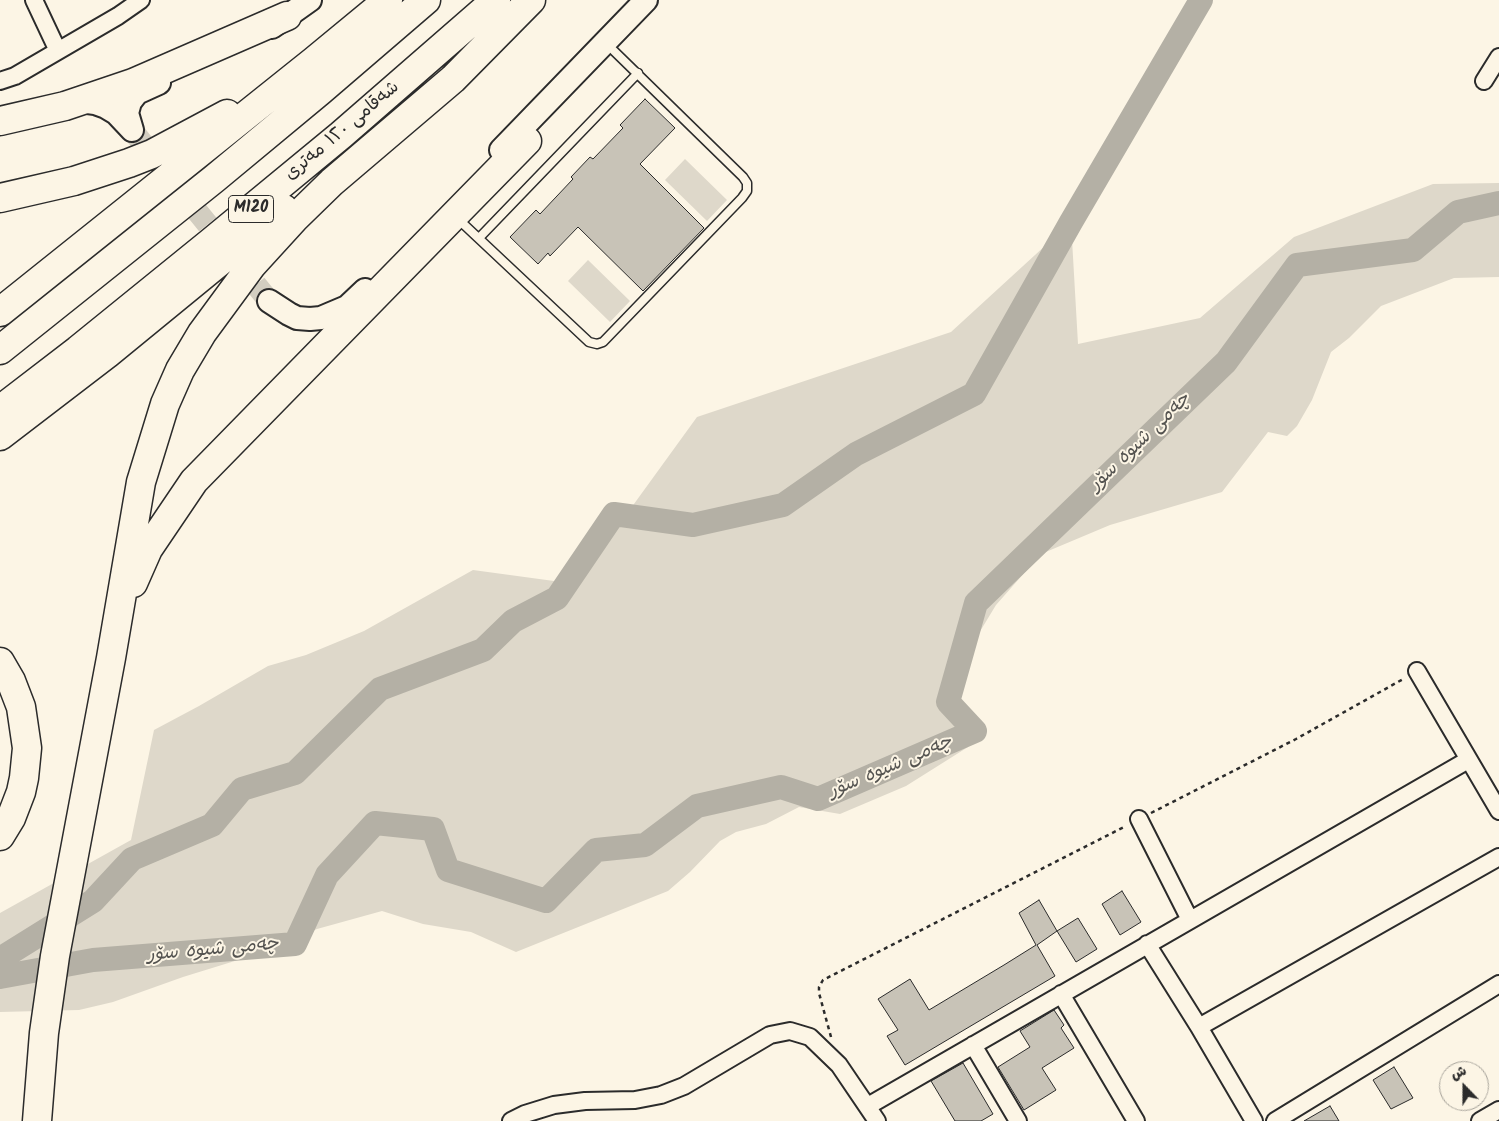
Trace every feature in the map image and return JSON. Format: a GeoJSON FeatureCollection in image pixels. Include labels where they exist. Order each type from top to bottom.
{"type":"FeatureCollection","features":[{"type":"Feature","properties":{"kind":"highway"},"geometry":{"type":"LineString","coordinates":[[0,198],[44,189],[101,173],[152,154],[178,141],[233,111],[310,54],[374,0]]}},
{"type":"Feature","properties":{"kind":"highway"},"geometry":{"type":"LineString","coordinates":[[0,312],[388,0]]}},
{"type":"Feature","properties":{"kind":"highway","name":"M120"},"geometry":{"type":"LineString","coordinates":[[0,350],[222,173],[426,0]]}},
{"type":"Feature","properties":{"kind":"highway","name":"شەقامی ١٢٠ مەتری"},"geometry":{"type":"LineString","coordinates":[[0,410],[218,237],[341,135],[496,0]]}},
{"type":"Feature","properties":{"kind":"highway"},"geometry":{"type":"LineString","coordinates":[[0,436],[107,354],[385,127],[531,0]]}},
{"type":"Feature","properties":{"kind":"highway"},"geometry":{"type":"LineString","coordinates":[[37,1109],[50,986],[111,658],[141,482],[148,454],[165,404],[180,370],[202,333],[252,265],[294,219],[332,182],[453,78],[531,0]]}},
{"type":"Feature","properties":{"kind":"highway"},"geometry":{"type":"LineString","coordinates":[[0,121],[80,101],[133,83],[287,16]]}},
{"type":"Feature","properties":{"kind":"highway"},"geometry":{"type":"LineString","coordinates":[[111,658],[134,580],[148,548],[194,481],[527,141]]}},
{"type":"Feature","properties":{"kind":"highway"},"geometry":{"type":"LineString","coordinates":[[0,662],[12,682],[21,707],[27,748],[21,792],[11,818],[0,836]]}},
{"type":"Feature","properties":{"kind":"street"},"geometry":{"type":"LineString","coordinates":[[34,0],[58,51]]}},
{"type":"Feature","properties":{"kind":"street"},"geometry":{"type":"LineString","coordinates":[[0,81],[15,76],[118,16],[140,0]]}},
{"type":"Feature","properties":{"kind":"street"},"geometry":{"type":"LineString","coordinates":[[80,101],[106,107],[116,113],[132,130],[127,113],[130,102],[138,93],[244,44],[265,32],[310,0]]}},
{"type":"Feature","properties":{"kind":"street"},"geometry":{"type":"LineString","coordinates":[[269,301],[289,314],[310,319],[321,318],[347,307],[646,0]]}},
{"type":"Feature","properties":{"kind":"street"},"geometry":{"type":"LineString","coordinates":[[527,141],[664,0]]}},
{"type":"Feature","properties":{"kind":"street"},"geometry":{"type":"LineString","coordinates":[[1484,81],[1499,57]]}},
{"type":"Feature","properties":{"kind":"street"},"geometry":{"type":"LineString","coordinates":[[1417,671],[1499,811]]}},
{"type":"Feature","properties":{"kind":"street"},"geometry":{"type":"LineString","coordinates":[[868,1106],[1468,760]]}},
{"type":"Feature","properties":{"kind":"street"},"geometry":{"type":"LineString","coordinates":[[1139,819],[1190,920]]}},
{"type":"Feature","properties":{"kind":"street"},"geometry":{"type":"LineString","coordinates":[[1200,1027],[1499,857]]}},
{"type":"Feature","properties":{"kind":"street"},"geometry":{"type":"LineString","coordinates":[[1147,944],[1200,1027],[1254,1121]]}},
{"type":"Feature","properties":{"kind":"street"},"geometry":{"type":"LineString","coordinates":[[1274,1121],[1499,984]]}},
{"type":"Feature","properties":{"kind":"street"},"geometry":{"type":"LineString","coordinates":[[1061,994],[1136,1121]]}},
{"type":"Feature","properties":{"kind":"street"},"geometry":{"type":"LineString","coordinates":[[511,1121],[525,1114],[554,1105],[585,1101],[636,1100],[661,1095],[684,1086],[770,1036],[783,1032],[797,1032],[810,1037],[839,1065],[877,1121]]}},
{"type":"Feature","properties":{"kind":"street"},"geometry":{"type":"LineString","coordinates":[[973,1045],[1018,1121]]}},
{"type":"Feature","properties":{"kind":"street"},"geometry":{"type":"LineString","coordinates":[[1480,1121],[1499,1110]]}},
{"type":"Feature","properties":{"kind":"lane"},"geometry":{"type":"LineString","coordinates":[[454,216],[480,238],[589,342],[598,344],[603,342],[742,198],[746,191],[747,183],[614,51]]}},
{"type":"Feature","properties":{"kind":"lane"},"geometry":{"type":"LineString","coordinates":[[480,238],[638,73]]}},
{"type":"Feature","properties":{"kind":"path"},"geometry":{"type":"LineString","coordinates":[[839,1065],[819,993],[819,987],[823,980],[1296,739],[1417,671]]}},
{"type":"Feature","properties":{"kind":"shaded area"},"geometry":{"type":"Polygon","coordinates":[[[685,159],[727,200],[707,221],[665,180],[685,159]]]}},
{"type":"Feature","properties":{"kind":"shaded area"},"geometry":{"type":"Polygon","coordinates":[[[1499,183],[1499,277],[1454,278],[1381,306],[1349,338],[1331,352],[1312,400],[1297,426],[1287,436],[1268,432],[1222,492],[1110,525],[1041,554],[996,605],[953,676],[968,747],[906,786],[840,814],[799,807],[766,824],[736,832],[720,841],[690,872],[668,891],[516,952],[471,932],[423,924],[382,911],[317,929],[251,956],[183,977],[113,1002],[79,1010],[0,1012],[0,913],[131,840],[154,730],[268,666],[306,655],[364,631],[473,570],[576,584],[697,417],[951,332],[1071,222],[1078,344],[1200,318],[1294,237],[1433,184],[1499,183]]]}},
{"type":"Feature","properties":{"kind":"shaded area"},"geometry":{"type":"Polygon","coordinates":[[[588,260],[630,301],[610,322],[568,281],[588,260]]]}},
{"type":"Feature","properties":{"kind":"building"},"geometry":{"type":"Polygon","coordinates":[[[645,99],[675,128],[640,164],[704,228],[643,291],[578,227],[550,256],[548,253],[538,264],[510,237],[536,210],[540,214],[573,179],[571,177],[590,157],[593,159],[623,128],[620,125],[645,99]]]}},
{"type":"Feature","properties":{"kind":"building"},"geometry":{"type":"Polygon","coordinates":[[[1122,891],[1141,922],[1120,935],[1102,904],[1122,891]]]}},
{"type":"Feature","properties":{"kind":"building"},"geometry":{"type":"Polygon","coordinates":[[[1039,900],[1057,931],[1037,945],[1055,976],[905,1065],[887,1036],[898,1030],[878,999],[910,979],[929,1010],[1004,965],[1036,945],[1019,913],[1039,900]]]}},
{"type":"Feature","properties":{"kind":"building"},"geometry":{"type":"Polygon","coordinates":[[[1078,918],[1097,949],[1076,962],[1057,931],[1078,918]]]}},
{"type":"Feature","properties":{"kind":"building"},"geometry":{"type":"Polygon","coordinates":[[[1054,1010],[1064,1025],[1061,1028],[1074,1048],[1042,1068],[1056,1090],[1024,1110],[998,1067],[1030,1047],[1020,1031],[1054,1010]]]}},
{"type":"Feature","properties":{"kind":"building"},"geometry":{"type":"Polygon","coordinates":[[[963,1063],[993,1114],[981,1121],[955,1121],[931,1081],[963,1063]]]}},
{"type":"Feature","properties":{"kind":"building"},"geometry":{"type":"Polygon","coordinates":[[[1394,1067],[1413,1098],[1391,1109],[1373,1080],[1394,1067]]]}},
{"type":"Feature","properties":{"kind":"building"},"geometry":{"type":"Polygon","coordinates":[[[1330,1106],[1339,1121],[1304,1121],[1330,1106]]]}},
{"type":"Feature","properties":{"kind":"waterway"},"geometry":{"type":"LineString","coordinates":[[0,959],[93,901],[132,859],[212,825],[242,789],[295,773],[380,689],[483,650],[513,621],[557,598],[614,514],[693,525],[783,505],[856,454],[974,394],[1071,222],[1201,0]]}},
{"type":"Feature","properties":{"kind":"waterway","name":"چەمی شیوە سۆر"},"geometry":{"type":"LineString","coordinates":[[0,977],[93,960],[295,944],[327,875],[375,823],[433,829],[448,870],[546,901],[596,850],[645,845],[697,806],[781,787],[818,799],[975,731],[948,702],[976,603],[1226,362],[1297,265],[1413,250],[1458,212],[1499,203]]}},
{"type":"Feature","properties":{"kind":"tunnel"},"geometry":{"type":"LineString","coordinates":[[132,130],[269,301]]}}]}
